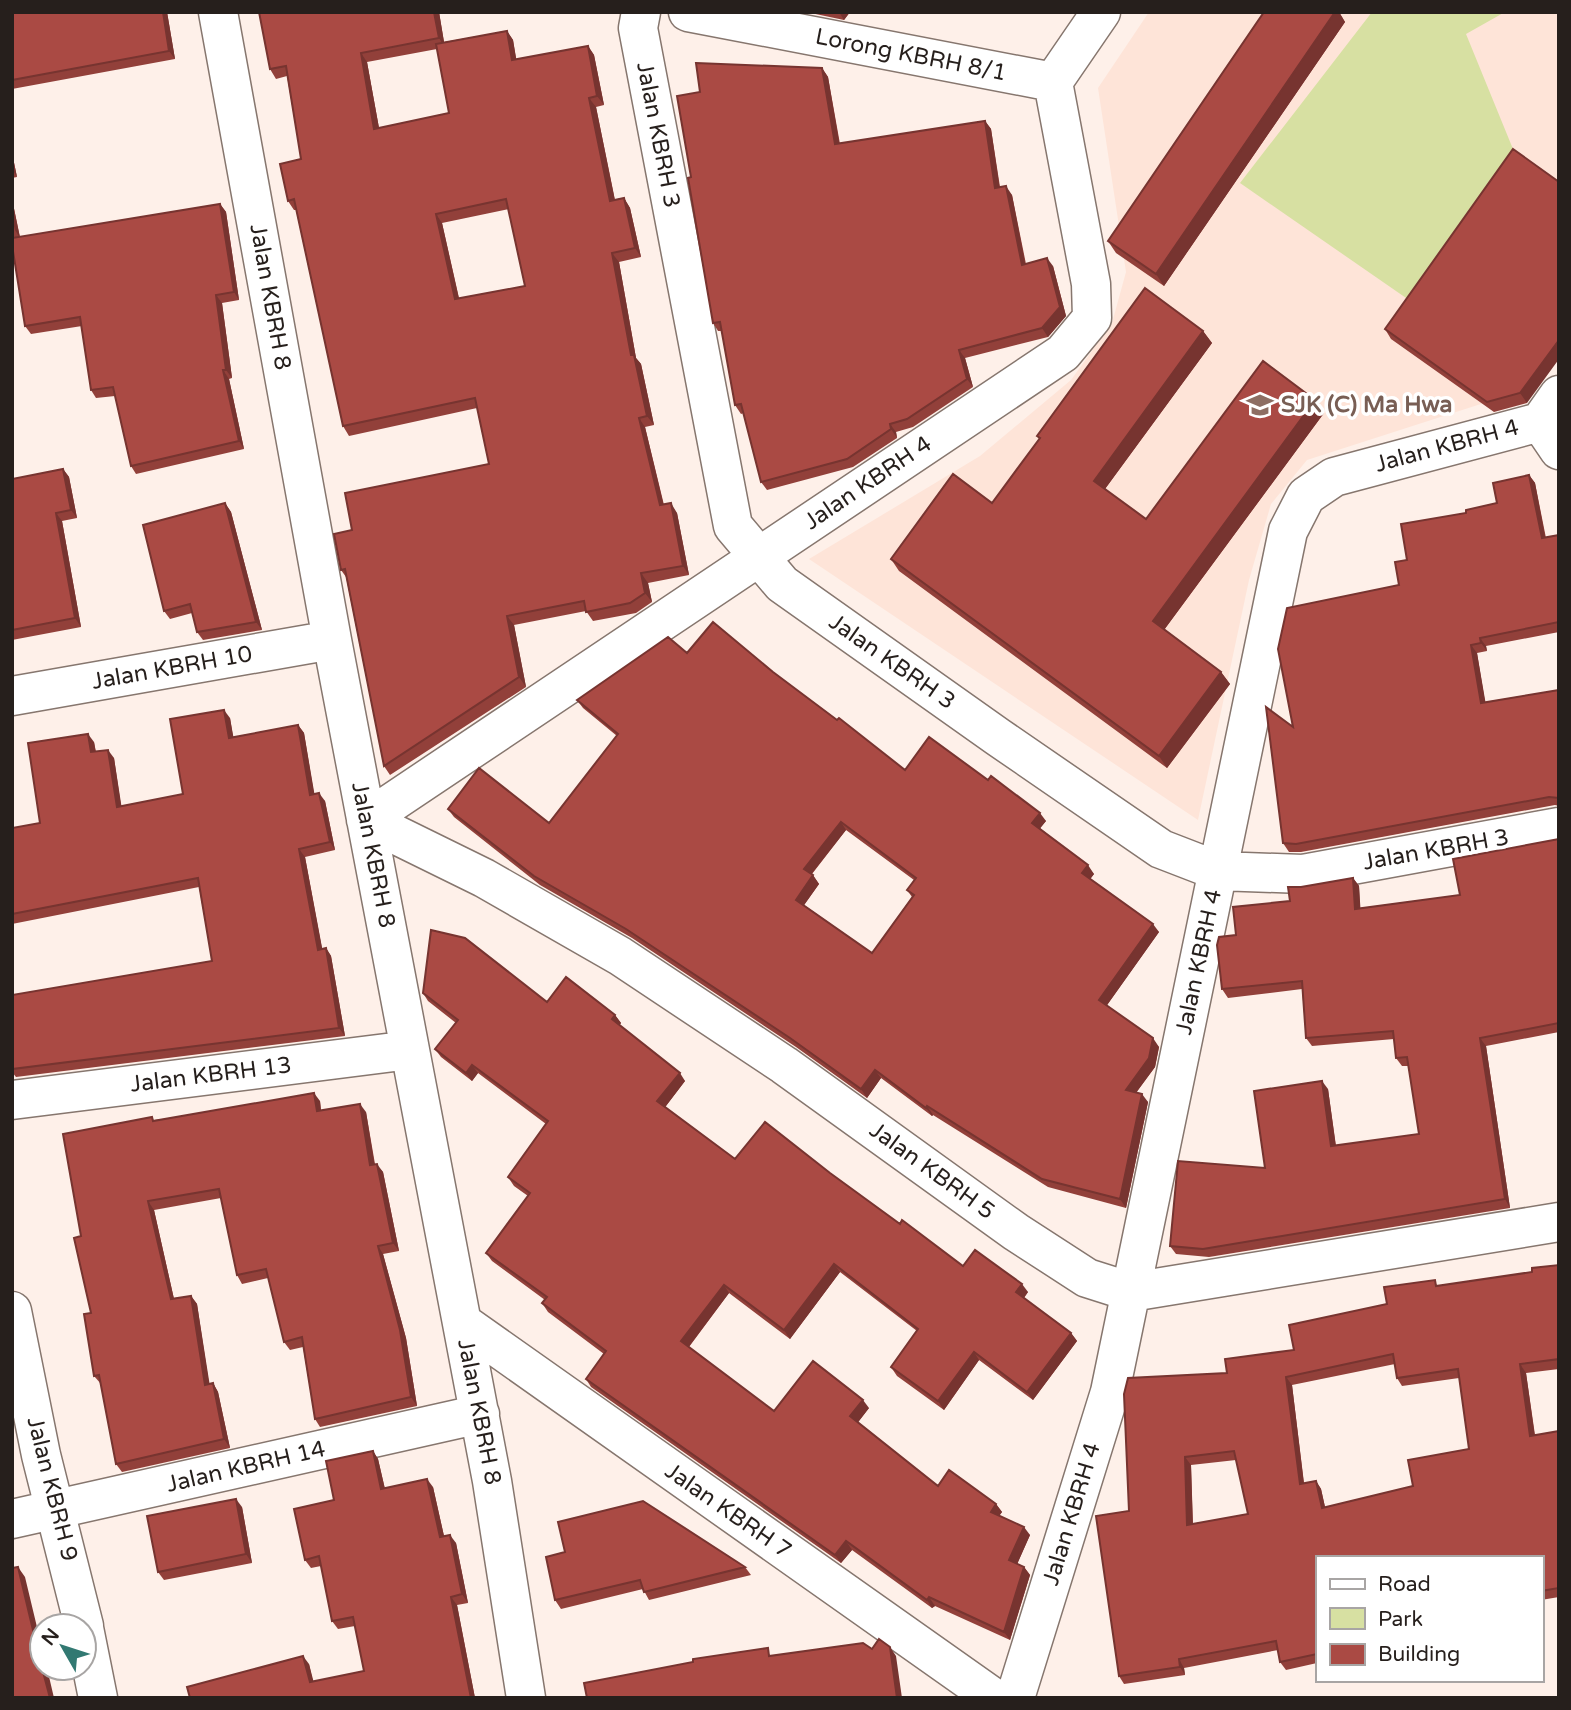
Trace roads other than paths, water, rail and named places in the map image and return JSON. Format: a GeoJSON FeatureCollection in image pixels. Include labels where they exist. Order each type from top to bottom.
{"type":"FeatureCollection","features":[{"type":"Feature","properties":{"kind":"street","name":"Jalan KBRH 8"},"geometry":{"type":"LineString","coordinates":[[218,12],[332,640],[480,1414],[526,1698]]}},
{"type":"Feature","properties":{"kind":"street","name":"Jalan KBRH 3"},"geometry":{"type":"LineString","coordinates":[[641,12],[638,29],[733,526],[782,584],[1161,849],[1217,871],[1304,874],[1559,827]]}},
{"type":"Feature","properties":{"kind":"street","name":"Lorong KBRH 8/1"},"geometry":{"type":"LineString","coordinates":[[688,12],[1053,82]]}},
{"type":"Feature","properties":{"kind":"street"},"geometry":{"type":"LineString","coordinates":[[1053,82],[1101,12]]}},
{"type":"Feature","properties":{"kind":"street","name":"Jalan KBRH 4"},"geometry":{"type":"LineString","coordinates":[[366,820],[1063,353],[1091,318],[1091,284],[1053,82]]}},
{"type":"Feature","properties":{"kind":"street","name":"Jalan KBRH 4"},"geometry":{"type":"LineString","coordinates":[[1015,1698],[1110,1392],[1288,531],[1306,496],[1334,477],[1553,422]]}},
{"type":"Feature","properties":{"kind":"street","name":"Jalan KBRH 10"},"geometry":{"type":"LineString","coordinates":[[12,696],[332,640]]}},
{"type":"Feature","properties":{"kind":"street","name":"Jalan KBRH 5"},"geometry":{"type":"LineString","coordinates":[[366,820],[484,878],[620,956],[785,1065],[1016,1232],[1087,1278],[1131,1292],[1559,1222]]}},
{"type":"Feature","properties":{"kind":"street","name":"Jalan KBRH 13"},"geometry":{"type":"LineString","coordinates":[[12,1100],[411,1050]]}},
{"type":"Feature","properties":{"kind":"street","name":"Jalan KBRH 9"},"geometry":{"type":"LineString","coordinates":[[12,1311],[41,1455],[80,1612]]}},
{"type":"Feature","properties":{"kind":"street","name":"Jalan KBRH 7"},"geometry":{"type":"LineString","coordinates":[[463,1323],[994,1698]]}},
{"type":"Feature","properties":{"kind":"street","name":"Jalan KBRH 14"},"geometry":{"type":"LineString","coordinates":[[12,1519],[480,1414]]}},
{"type":"Feature","properties":{"kind":"place","name":"SJK (C) Ma Hwa"},"geometry":{"type":"Point","coordinates":[1260,405]}}]}
